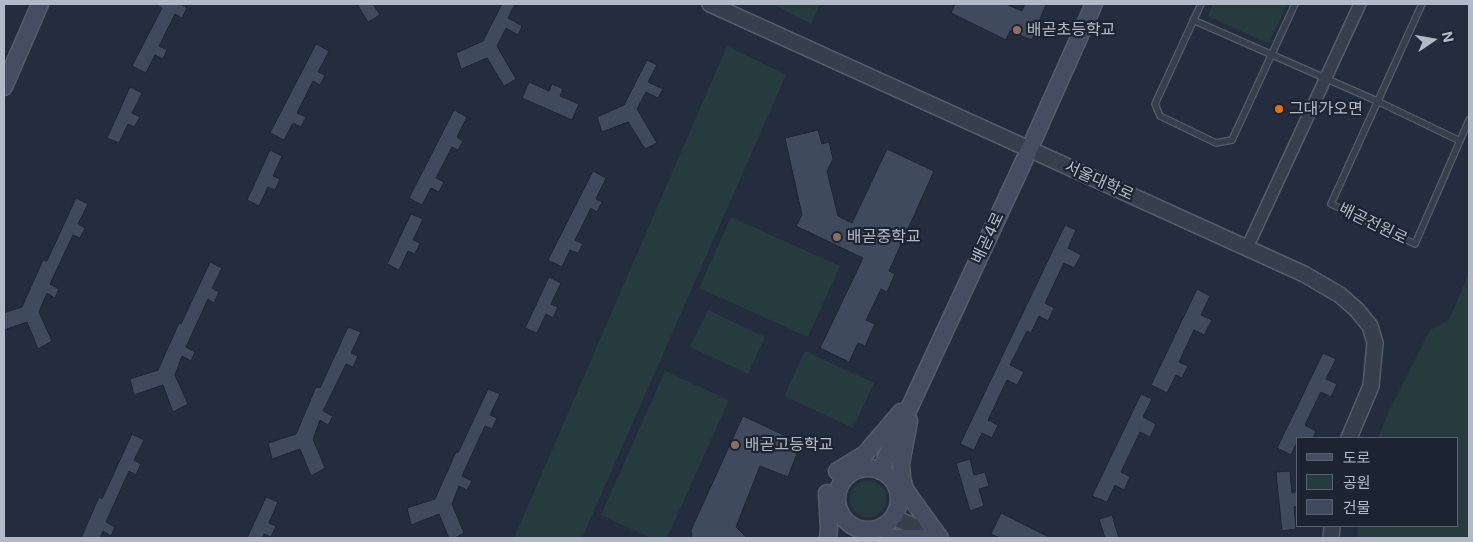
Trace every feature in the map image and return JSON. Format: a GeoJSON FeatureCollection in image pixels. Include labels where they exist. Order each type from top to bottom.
{"type":"FeatureCollection","features":[{"type":"Feature","properties":{"kind":"main road"},"geometry":{"type":"LineString","coordinates":[[4,87],[40,4]]}},
{"type":"Feature","properties":{"kind":"main road","name":"배곧4로"},"geometry":{"type":"LineString","coordinates":[[880,471],[1029,150],[1094,4]]}},
{"type":"Feature","properties":{"kind":"main road"},"geometry":{"type":"LineString","coordinates":[[914,397],[901,464],[902,478],[905,489],[941,538]]}},
{"type":"Feature","properties":{"kind":"main road"},"geometry":{"type":"LineString","coordinates":[[828,538],[830,528],[826,497],[831,481],[838,471],[865,454],[914,397]]}},
{"type":"Feature","properties":{"kind":"main road"},"geometry":{"type":"LineString","coordinates":[[865,468],[880,471],[892,480],[896,488],[897,508],[893,517],[886,524],[878,529],[862,534],[841,515],[837,505],[837,495],[840,485],[846,476],[865,468]]}},
{"type":"Feature","properties":{"kind":"main road"},"geometry":{"type":"LineString","coordinates":[[839,538],[841,515]]}},
{"type":"Feature","properties":{"kind":"main road"},"geometry":{"type":"LineString","coordinates":[[888,538],[941,538]]}},
{"type":"Feature","properties":{"kind":"street","name":"서울대학로"},"geometry":{"type":"LineString","coordinates":[[710,4],[1304,274],[1340,296],[1357,310],[1370,326],[1375,343],[1371,386],[1349,437]]}},
{"type":"Feature","properties":{"kind":"street"},"geometry":{"type":"LineString","coordinates":[[1247,248],[1360,4]]}},
{"type":"Feature","properties":{"kind":"street"},"geometry":{"type":"LineString","coordinates":[[893,517],[941,538]]}},
{"type":"Feature","properties":{"kind":"lane"},"geometry":{"type":"LineString","coordinates":[[1201,4],[1155,104],[1160,116],[1216,143],[1232,140],[1295,4]]}},
{"type":"Feature","properties":{"kind":"lane","name":"배곧전원로"},"geometry":{"type":"LineString","coordinates":[[1422,4],[1331,204],[1415,244],[1469,120]]}},
{"type":"Feature","properties":{"kind":"lane"},"geometry":{"type":"LineString","coordinates":[[1193,20],[1377,101],[1460,141]]}},
{"type":"Feature","properties":{"kind":"green space"},"geometry":{"type":"Polygon","coordinates":[[[772,4],[820,4],[811,24],[772,4]]]}},
{"type":"Feature","properties":{"kind":"green space"},"geometry":{"type":"Polygon","coordinates":[[[1213,4],[1287,4],[1269,44],[1208,16],[1213,4]]]}},
{"type":"Feature","properties":{"kind":"green space"},"geometry":{"type":"Polygon","coordinates":[[[727,46],[786,75],[582,538],[514,538],[727,46]]]}},
{"type":"Feature","properties":{"kind":"green space"},"geometry":{"type":"Polygon","coordinates":[[[731,217],[840,266],[808,337],[699,288],[731,217]]]}},
{"type":"Feature","properties":{"kind":"green space"},"geometry":{"type":"Polygon","coordinates":[[[1469,273],[1469,538],[1358,538],[1358,527],[1458,527],[1458,437],[1378,437],[1388,413],[1430,330],[1449,320],[1469,273]]]}},
{"type":"Feature","properties":{"kind":"green space"},"geometry":{"type":"Polygon","coordinates":[[[708,310],[765,337],[748,374],[690,347],[708,310]]]}},
{"type":"Feature","properties":{"kind":"green space"},"geometry":{"type":"Polygon","coordinates":[[[805,351],[874,383],[853,428],[784,396],[805,351]]]}},
{"type":"Feature","properties":{"kind":"green space"},"geometry":{"type":"Polygon","coordinates":[[[665,371],[729,400],[667,538],[651,538],[601,515],[665,371]]]}},
{"type":"Feature","properties":{"kind":"green space"},"geometry":{"type":"Polygon","coordinates":[[[868,481],[880,487],[886,499],[880,511],[868,517],[856,511],[850,499],[856,487],[868,481]]]}},
{"type":"Feature","properties":{"kind":"building"},"geometry":{"type":"Polygon","coordinates":[[[155,4],[180,4],[187,8],[182,18],[175,14],[159,46],[167,50],[163,59],[155,55],[146,73],[132,66],[162,8],[155,4]]]}},
{"type":"Feature","properties":{"kind":"building"},"geometry":{"type":"Polygon","coordinates":[[[357,4],[373,4],[380,15],[368,22],[357,4]]]}},
{"type":"Feature","properties":{"kind":"building"},"geometry":{"type":"Polygon","coordinates":[[[502,4],[515,4],[508,18],[522,26],[518,35],[506,28],[497,46],[516,79],[504,86],[487,58],[461,69],[456,53],[483,41],[502,4]]]}},
{"type":"Feature","properties":{"kind":"building","name":"배곧초등학교"},"geometry":{"type":"Polygon","coordinates":[[[955,4],[1006,4],[1022,11],[1025,4],[1046,4],[1032,40],[1010,31],[1006,40],[951,13],[955,4]]]}},
{"type":"Feature","properties":{"kind":"building"},"geometry":{"type":"Polygon","coordinates":[[[316,44],[329,51],[318,72],[325,75],[320,85],[313,81],[297,113],[306,117],[301,127],[293,123],[284,140],[270,133],[316,44]]]}},
{"type":"Feature","properties":{"kind":"building"},"geometry":{"type":"Polygon","coordinates":[[[647,60],[657,65],[648,82],[663,89],[658,98],[646,92],[637,109],[657,143],[645,149],[628,122],[602,132],[597,117],[624,105],[647,60]]]}},
{"type":"Feature","properties":{"kind":"building"},"geometry":{"type":"Polygon","coordinates":[[[529,82],[549,91],[552,84],[563,89],[560,96],[579,104],[572,120],[522,98],[529,82]]]}},
{"type":"Feature","properties":{"kind":"building"},"geometry":{"type":"Polygon","coordinates":[[[130,87],[142,93],[132,113],[140,117],[134,127],[128,124],[119,143],[107,138],[130,87]]]}},
{"type":"Feature","properties":{"kind":"building"},"geometry":{"type":"Polygon","coordinates":[[[454,110],[467,117],[457,137],[463,141],[458,150],[452,147],[436,178],[444,182],[439,192],[431,188],[422,205],[409,198],[454,110]]]}},
{"type":"Feature","properties":{"kind":"building"},"geometry":{"type":"Polygon","coordinates":[[[818,130],[822,144],[829,142],[833,159],[827,171],[838,216],[852,223],[887,149],[934,171],[889,271],[895,274],[887,292],[881,289],[866,320],[875,324],[865,346],[858,343],[849,362],[820,348],[863,258],[796,226],[802,215],[785,138],[818,130]]]}},
{"type":"Feature","properties":{"kind":"building"},"geometry":{"type":"Polygon","coordinates":[[[270,150],[282,156],[273,176],[280,179],[275,190],[268,187],[259,206],[247,200],[270,150]]]}},
{"type":"Feature","properties":{"kind":"building"},"geometry":{"type":"Polygon","coordinates":[[[593,171],[606,178],[596,199],[602,202],[597,212],[591,208],[575,240],[583,244],[578,253],[570,250],[562,267],[548,260],[593,171]]]}},
{"type":"Feature","properties":{"kind":"building"},"geometry":{"type":"Polygon","coordinates":[[[76,198],[88,204],[78,224],[85,228],[80,238],[73,235],[50,284],[59,289],[55,298],[47,293],[39,312],[52,341],[38,349],[27,322],[4,330],[4,313],[22,307],[43,260],[47,261],[76,198]]]}},
{"type":"Feature","properties":{"kind":"building"},"geometry":{"type":"Polygon","coordinates":[[[411,214],[423,219],[413,240],[420,243],[415,254],[408,251],[399,270],[387,264],[411,214]]]}},
{"type":"Feature","properties":{"kind":"building"},"geometry":{"type":"Polygon","coordinates":[[[1065,225],[1076,230],[1068,248],[1081,255],[1074,268],[1064,263],[1045,303],[1054,308],[1048,321],[1039,316],[1031,333],[1027,331],[1010,365],[1024,372],[1017,385],[1007,380],[988,420],[998,425],[992,438],[982,433],[974,450],[960,444],[1065,225]]]}},
{"type":"Feature","properties":{"kind":"building"},"geometry":{"type":"Polygon","coordinates":[[[210,262],[222,268],[212,288],[219,292],[214,303],[208,299],[186,347],[195,352],[191,361],[182,356],[175,375],[188,404],[173,412],[163,385],[134,395],[130,379],[158,370],[210,262]]]}},
{"type":"Feature","properties":{"kind":"building"},"geometry":{"type":"Polygon","coordinates":[[[549,277],[561,283],[551,304],[558,307],[553,318],[546,314],[537,333],[525,328],[549,277]]]}},
{"type":"Feature","properties":{"kind":"building"},"geometry":{"type":"Polygon","coordinates":[[[1197,289],[1210,296],[1201,315],[1212,320],[1204,335],[1194,330],[1179,362],[1188,366],[1182,378],[1176,375],[1167,393],[1151,385],[1197,289]]]}},
{"type":"Feature","properties":{"kind":"building"},"geometry":{"type":"Polygon","coordinates":[[[348,327],[361,332],[351,353],[358,356],[353,367],[346,364],[323,411],[333,416],[328,425],[320,420],[313,439],[325,468],[311,476],[300,449],[272,459],[268,443],[296,434],[316,387],[320,388],[348,327]]]}},
{"type":"Feature","properties":{"kind":"building"},"geometry":{"type":"Polygon","coordinates":[[[1323,353],[1336,359],[1326,379],[1337,384],[1331,397],[1321,392],[1305,425],[1316,431],[1313,437],[1296,437],[1296,444],[1291,455],[1277,448],[1323,353]]]}},
{"type":"Feature","properties":{"kind":"building"},"geometry":{"type":"Polygon","coordinates":[[[488,389],[500,394],[490,415],[497,418],[492,429],[485,426],[462,476],[472,481],[467,490],[459,486],[452,504],[464,533],[455,538],[449,538],[439,514],[411,525],[407,508],[435,499],[488,389]]]}},
{"type":"Feature","properties":{"kind":"building"},"geometry":{"type":"Polygon","coordinates":[[[1141,394],[1152,399],[1143,417],[1156,424],[1150,437],[1140,432],[1121,472],[1130,477],[1124,490],[1115,485],[1107,502],[1092,496],[1141,394]]]}},
{"type":"Feature","properties":{"kind":"building"},"geometry":{"type":"Polygon","coordinates":[[[743,416],[801,443],[788,477],[760,466],[736,527],[747,538],[692,538],[691,530],[743,416]]]}},
{"type":"Feature","properties":{"kind":"building"},"geometry":{"type":"Polygon","coordinates":[[[132,434],[144,440],[134,460],[141,464],[136,475],[129,471],[106,522],[115,527],[111,536],[103,531],[100,538],[81,538],[99,497],[102,499],[132,434]]]}},
{"type":"Feature","properties":{"kind":"building"},"geometry":{"type":"Polygon","coordinates":[[[970,459],[974,475],[985,472],[989,486],[979,489],[984,506],[970,511],[956,463],[970,459]]]}},
{"type":"Feature","properties":{"kind":"building"},"geometry":{"type":"Polygon","coordinates":[[[1290,471],[1292,493],[1296,492],[1296,507],[1294,507],[1296,529],[1282,531],[1276,472],[1290,471]]]}},
{"type":"Feature","properties":{"kind":"building"},"geometry":{"type":"Polygon","coordinates":[[[266,497],[278,502],[269,523],[276,526],[271,537],[264,534],[262,538],[247,538],[266,497]]]}},
{"type":"Feature","properties":{"kind":"building"},"geometry":{"type":"Polygon","coordinates":[[[1001,513],[1051,538],[1000,538],[991,534],[1001,513]]]}},
{"type":"Feature","properties":{"kind":"building"},"geometry":{"type":"Polygon","coordinates":[[[1112,515],[1119,538],[1105,538],[1099,519],[1112,515]]]}},
{"type":"Feature","properties":{"kind":"place","name":"배곧초등학교"},"geometry":{"type":"Point","coordinates":[1017,30]}},
{"type":"Feature","properties":{"kind":"place","name":"그대가오면"},"geometry":{"type":"Point","coordinates":[1279,109]}},
{"type":"Feature","properties":{"kind":"place","name":"배곧중학교"},"geometry":{"type":"Point","coordinates":[837,237]}},
{"type":"Feature","properties":{"kind":"place","name":"배곧고등학교"},"geometry":{"type":"Point","coordinates":[735,445]}}]}
